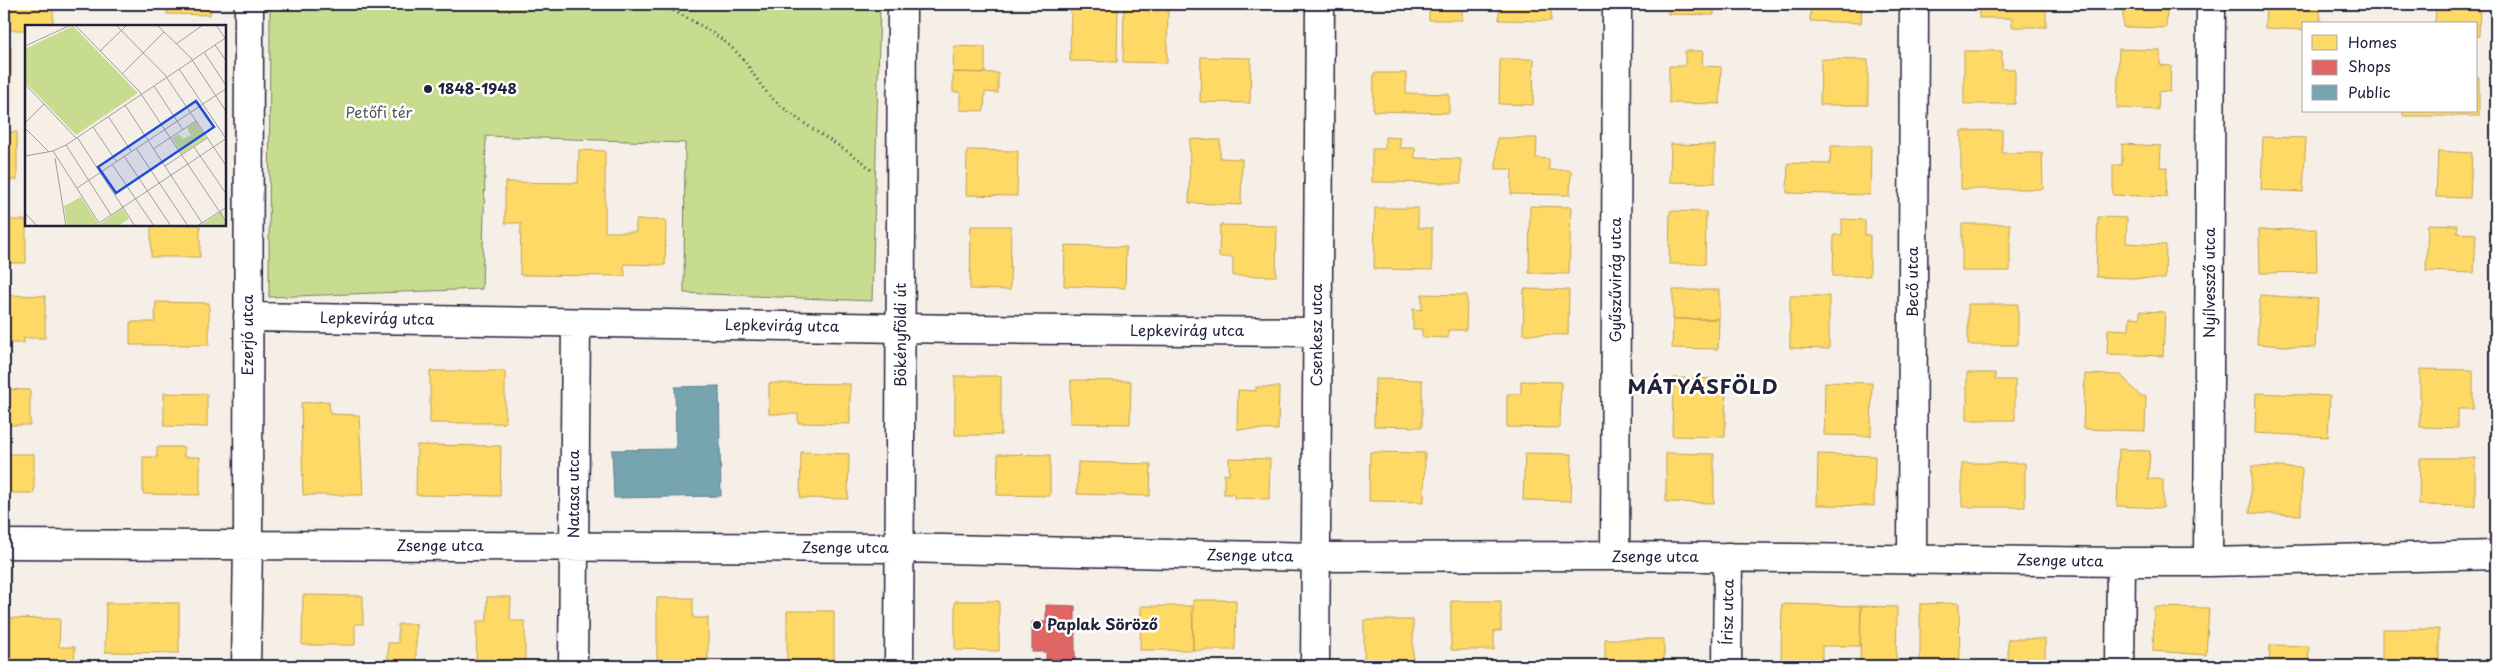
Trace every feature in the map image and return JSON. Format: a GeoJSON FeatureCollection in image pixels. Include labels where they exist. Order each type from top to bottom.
{"type":"FeatureCollection","features":[{"type":"Feature","properties":{"kind":"street","name":"Ezerjó utca"},"geometry":{"type":"LineString","coordinates":[[246,666],[249,4]]}},
{"type":"Feature","properties":{"kind":"street","name":"Bökényföldi út"},"geometry":{"type":"LineString","coordinates":[[899,666],[902,4]]}},
{"type":"Feature","properties":{"kind":"street","name":"Csenkesz utca"},"geometry":{"type":"LineString","coordinates":[[1315,666],[1320,4]]}},
{"type":"Feature","properties":{"kind":"street","name":"Gyűszűvirág utca"},"geometry":{"type":"LineString","coordinates":[[1615,556],[1617,4]]}},
{"type":"Feature","properties":{"kind":"street","name":"Becő utca"},"geometry":{"type":"LineString","coordinates":[[1912,560],[1914,4]]}},
{"type":"Feature","properties":{"kind":"street","name":"Nyílvessző utca"},"geometry":{"type":"LineString","coordinates":[[2208,562],[2211,4]]}},
{"type":"Feature","properties":{"kind":"street","name":"Lepkevirág utca"},"geometry":{"type":"LineString","coordinates":[[248,317],[901,328],[1317,332]]}},
{"type":"Feature","properties":{"kind":"street","name":"Natasa utca"},"geometry":{"type":"LineString","coordinates":[[573,666],[576,323]]}},
{"type":"Feature","properties":{"kind":"street","name":"Zsenge utca"},"geometry":{"type":"LineString","coordinates":[[4,544],[899,548],[1316,557],[1615,556],[2121,562],[2208,562],[2496,555]]}},
{"type":"Feature","properties":{"kind":"street","name":"Írisz utca"},"geometry":{"type":"LineString","coordinates":[[1727,666],[1728,557]]}},
{"type":"Feature","properties":{"kind":"street"},"geometry":{"type":"LineString","coordinates":[[2120,666],[2121,562]]}},
{"type":"Feature","properties":{"kind":"path"},"geometry":{"type":"LineString","coordinates":[[660,4],[703,26],[726,43],[742,58],[770,96],[786,110],[863,162],[874,174]]}},
{"type":"Feature","properties":{"kind":"green space","name":"Petőfi tér"},"geometry":{"type":"Polygon","coordinates":[[[270,4],[880,4],[872,301],[684,293],[685,143],[486,136],[482,289],[269,297],[270,4]]]}},
{"type":"Feature","properties":{"kind":"building: Homes"},"geometry":{"type":"Polygon","coordinates":[[[4,4],[53,4],[53,25],[25,25],[25,30],[4,30],[4,4]]]}},
{"type":"Feature","properties":{"kind":"building: Homes"},"geometry":{"type":"Polygon","coordinates":[[[167,4],[210,4],[210,15],[167,14],[167,4]]]}},
{"type":"Feature","properties":{"kind":"building: Homes"},"geometry":{"type":"Polygon","coordinates":[[[1071,4],[1118,4],[1117,62],[1070,61],[1071,4]]]}},
{"type":"Feature","properties":{"kind":"building: Homes"},"geometry":{"type":"Polygon","coordinates":[[[1124,4],[1168,5],[1167,63],[1123,62],[1124,4]]]}},
{"type":"Feature","properties":{"kind":"building: Homes"},"geometry":{"type":"Polygon","coordinates":[[[1429,4],[1462,4],[1462,20],[1429,20],[1429,4]]]}},
{"type":"Feature","properties":{"kind":"building: Homes"},"geometry":{"type":"Polygon","coordinates":[[[1499,4],[1551,4],[1551,21],[1499,20],[1499,4]]]}},
{"type":"Feature","properties":{"kind":"building: Homes"},"geometry":{"type":"Polygon","coordinates":[[[1669,4],[1714,4],[1714,15],[1668,14],[1669,4]]]}},
{"type":"Feature","properties":{"kind":"building: Homes"},"geometry":{"type":"Polygon","coordinates":[[[1811,4],[1862,4],[1861,23],[1810,21],[1811,4]]]}},
{"type":"Feature","properties":{"kind":"building: Homes"},"geometry":{"type":"Polygon","coordinates":[[[1979,4],[2046,4],[2046,27],[2012,27],[2012,18],[1979,18],[1979,4]]]}},
{"type":"Feature","properties":{"kind":"building: Homes"},"geometry":{"type":"Polygon","coordinates":[[[2123,4],[2167,4],[2166,28],[2123,27],[2123,4]]]}},
{"type":"Feature","properties":{"kind":"building: Homes"},"geometry":{"type":"Polygon","coordinates":[[[2266,4],[2320,4],[2320,22],[2302,22],[2302,30],[2265,28],[2266,4]]]}},
{"type":"Feature","properties":{"kind":"building: Homes"},"geometry":{"type":"Polygon","coordinates":[[[2436,4],[2480,4],[2479,36],[2478,22],[2435,22],[2436,4]]]}},
{"type":"Feature","properties":{"kind":"building: Homes"},"geometry":{"type":"Polygon","coordinates":[[[954,46],[985,47],[985,73],[953,72],[954,46]]]}},
{"type":"Feature","properties":{"kind":"building: Homes"},"geometry":{"type":"Polygon","coordinates":[[[4,47],[11,47],[11,107],[4,106],[4,47]]]}},
{"type":"Feature","properties":{"kind":"building: Homes"},"geometry":{"type":"Polygon","coordinates":[[[2119,49],[2160,50],[2160,65],[2171,66],[2170,92],[2159,91],[2158,110],[2117,108],[2119,49]]]}},
{"type":"Feature","properties":{"kind":"building: Homes"},"geometry":{"type":"Polygon","coordinates":[[[1685,51],[1703,51],[1702,66],[1721,67],[1720,104],[1669,103],[1669,66],[1685,66],[1685,51]]]}},
{"type":"Feature","properties":{"kind":"building: Homes"},"geometry":{"type":"Polygon","coordinates":[[[1964,51],[2002,51],[2002,69],[2015,69],[2015,104],[1964,104],[1964,51]]]}},
{"type":"Feature","properties":{"kind":"building: Homes"},"geometry":{"type":"Polygon","coordinates":[[[1201,57],[1251,58],[1250,103],[1200,102],[1201,57]]]}},
{"type":"Feature","properties":{"kind":"building: Homes"},"geometry":{"type":"Polygon","coordinates":[[[1500,59],[1534,59],[1533,105],[1499,104],[1500,59]]]}},
{"type":"Feature","properties":{"kind":"building: Homes"},"geometry":{"type":"Polygon","coordinates":[[[1821,59],[1868,60],[1868,105],[1820,105],[1821,59]]]}},
{"type":"Feature","properties":{"kind":"building: Homes"},"geometry":{"type":"Polygon","coordinates":[[[953,72],[998,73],[998,93],[985,92],[984,111],[960,110],[960,92],[953,92],[953,72]]]}},
{"type":"Feature","properties":{"kind":"building: Homes"},"geometry":{"type":"Polygon","coordinates":[[[1374,73],[1406,73],[1406,93],[1449,94],[1449,113],[1373,111],[1374,73]]]}},
{"type":"Feature","properties":{"kind":"building: Homes"},"geometry":{"type":"Polygon","coordinates":[[[2479,77],[2479,116],[2403,116],[2403,112],[2478,112],[2479,77]]]}},
{"type":"Feature","properties":{"kind":"building: Homes"},"geometry":{"type":"Polygon","coordinates":[[[2002,130],[2002,153],[2042,153],[2043,189],[1961,189],[1961,131],[2002,130]]]}},
{"type":"Feature","properties":{"kind":"building: Homes"},"geometry":{"type":"Polygon","coordinates":[[[4,132],[17,132],[17,180],[4,180],[4,132]]]}},
{"type":"Feature","properties":{"kind":"building: Homes"},"geometry":{"type":"Polygon","coordinates":[[[1385,137],[1400,138],[1400,148],[1415,148],[1415,158],[1461,159],[1461,183],[1372,182],[1372,149],[1385,149],[1385,137]]]}},
{"type":"Feature","properties":{"kind":"building: Homes"},"geometry":{"type":"Polygon","coordinates":[[[2263,137],[2306,138],[2303,192],[2261,190],[2263,137]]]}},
{"type":"Feature","properties":{"kind":"building: Homes"},"geometry":{"type":"Polygon","coordinates":[[[1497,138],[1537,138],[1536,158],[1549,159],[1549,170],[1571,170],[1570,195],[1511,194],[1512,169],[1496,169],[1497,138]]]}},
{"type":"Feature","properties":{"kind":"building: Homes"},"geometry":{"type":"Polygon","coordinates":[[[1190,139],[1220,140],[1220,158],[1242,159],[1241,205],[1189,203],[1190,139]]]}},
{"type":"Feature","properties":{"kind":"building: Homes"},"geometry":{"type":"Polygon","coordinates":[[[1671,144],[1715,145],[1715,183],[1670,182],[1671,144]]]}},
{"type":"Feature","properties":{"kind":"building: Homes"},"geometry":{"type":"Polygon","coordinates":[[[2122,144],[2161,146],[2160,167],[2167,167],[2166,197],[2113,195],[2113,165],[2122,165],[2122,144]]]}},
{"type":"Feature","properties":{"kind":"building: Homes"},"geometry":{"type":"Polygon","coordinates":[[[1831,146],[1871,146],[1870,195],[1787,193],[1788,163],[1830,164],[1831,146]]]}},
{"type":"Feature","properties":{"kind":"building: Homes"},"geometry":{"type":"Polygon","coordinates":[[[579,150],[605,151],[605,232],[636,232],[636,220],[666,220],[665,265],[624,264],[625,276],[520,275],[521,223],[505,223],[505,182],[578,183],[579,150]]]}},
{"type":"Feature","properties":{"kind":"building: Homes"},"geometry":{"type":"Polygon","coordinates":[[[967,150],[1018,151],[1017,196],[966,195],[967,150]]]}},
{"type":"Feature","properties":{"kind":"building: Homes"},"geometry":{"type":"Polygon","coordinates":[[[2438,151],[2472,153],[2470,198],[2436,197],[2438,151]]]}},
{"type":"Feature","properties":{"kind":"building: Homes"},"geometry":{"type":"Polygon","coordinates":[[[1530,206],[1571,207],[1569,274],[1529,273],[1530,206]]]}},
{"type":"Feature","properties":{"kind":"building: Homes"},"geometry":{"type":"Polygon","coordinates":[[[1375,208],[1418,208],[1418,228],[1432,228],[1432,270],[1374,269],[1375,208]]]}},
{"type":"Feature","properties":{"kind":"building: Homes"},"geometry":{"type":"Polygon","coordinates":[[[1670,211],[1706,212],[1705,264],[1669,264],[1670,211]]]}},
{"type":"Feature","properties":{"kind":"building: Homes"},"geometry":{"type":"Polygon","coordinates":[[[2098,217],[2127,218],[2126,243],[2166,245],[2165,279],[2096,277],[2098,217]]]}},
{"type":"Feature","properties":{"kind":"building: Homes"},"geometry":{"type":"Polygon","coordinates":[[[1842,219],[1865,220],[1865,235],[1870,235],[1870,276],[1833,276],[1834,235],[1842,235],[1842,219]]]}},
{"type":"Feature","properties":{"kind":"building: Homes"},"geometry":{"type":"Polygon","coordinates":[[[4,220],[25,220],[26,263],[4,263],[4,220]]]}},
{"type":"Feature","properties":{"kind":"building: Homes"},"geometry":{"type":"Polygon","coordinates":[[[1962,224],[2010,224],[2010,271],[1962,271],[1962,224]]]}},
{"type":"Feature","properties":{"kind":"building: Homes"},"geometry":{"type":"Polygon","coordinates":[[[2428,224],[2458,225],[2457,233],[2476,234],[2474,273],[2426,271],[2428,224]]]}},
{"type":"Feature","properties":{"kind":"building: Homes"},"geometry":{"type":"Polygon","coordinates":[[[1220,225],[1277,226],[1276,276],[1233,276],[1233,257],[1219,257],[1220,225]]]}},
{"type":"Feature","properties":{"kind":"building: Homes"},"geometry":{"type":"Polygon","coordinates":[[[151,226],[200,226],[200,257],[151,257],[151,226]]]}},
{"type":"Feature","properties":{"kind":"building: Homes"},"geometry":{"type":"Polygon","coordinates":[[[971,226],[1011,226],[1010,290],[970,289],[971,226]]]}},
{"type":"Feature","properties":{"kind":"building: Homes"},"geometry":{"type":"Polygon","coordinates":[[[2316,229],[2317,272],[2260,273],[2259,230],[2316,229]]]}},
{"type":"Feature","properties":{"kind":"building: Homes"},"geometry":{"type":"Polygon","coordinates":[[[1065,245],[1126,247],[1125,288],[1064,286],[1065,245]]]}},
{"type":"Feature","properties":{"kind":"building: Homes"},"geometry":{"type":"Polygon","coordinates":[[[1524,289],[1569,290],[1568,335],[1523,334],[1524,289]]]}},
{"type":"Feature","properties":{"kind":"building: Homes"},"geometry":{"type":"Polygon","coordinates":[[[1673,290],[1719,290],[1719,319],[1673,319],[1673,290]]]}},
{"type":"Feature","properties":{"kind":"building: Homes"},"geometry":{"type":"Polygon","coordinates":[[[1422,294],[1467,295],[1466,330],[1448,330],[1448,338],[1422,337],[1422,329],[1413,329],[1413,309],[1422,310],[1422,294]]]}},
{"type":"Feature","properties":{"kind":"building: Homes"},"geometry":{"type":"Polygon","coordinates":[[[4,295],[45,296],[45,338],[24,338],[24,343],[4,343],[4,295]]]}},
{"type":"Feature","properties":{"kind":"building: Homes"},"geometry":{"type":"Polygon","coordinates":[[[2260,295],[2318,299],[2315,348],[2257,344],[2260,295]]]}},
{"type":"Feature","properties":{"kind":"building: Homes"},"geometry":{"type":"Polygon","coordinates":[[[1790,296],[1829,296],[1829,349],[1790,348],[1790,296]]]}},
{"type":"Feature","properties":{"kind":"building: Homes"},"geometry":{"type":"Polygon","coordinates":[[[156,302],[209,303],[209,345],[130,345],[130,322],[155,322],[156,302]]]}},
{"type":"Feature","properties":{"kind":"building: Homes"},"geometry":{"type":"Polygon","coordinates":[[[1968,304],[2018,304],[2018,345],[1968,345],[1968,304]]]}},
{"type":"Feature","properties":{"kind":"building: Homes"},"geometry":{"type":"Polygon","coordinates":[[[2140,311],[2165,312],[2163,356],[2107,354],[2108,329],[2129,330],[2130,317],[2140,318],[2140,311]]]}},
{"type":"Feature","properties":{"kind":"building: Homes"},"geometry":{"type":"Polygon","coordinates":[[[1673,319],[1719,319],[1718,349],[1672,348],[1673,319]]]}},
{"type":"Feature","properties":{"kind":"building: Homes"},"geometry":{"type":"Polygon","coordinates":[[[2420,369],[2473,370],[2473,409],[2458,409],[2458,428],[2420,427],[2420,369]]]}},
{"type":"Feature","properties":{"kind":"building: Homes"},"geometry":{"type":"Polygon","coordinates":[[[430,371],[505,371],[505,423],[430,423],[430,371]]]}},
{"type":"Feature","properties":{"kind":"building: Homes"},"geometry":{"type":"Polygon","coordinates":[[[1967,373],[1995,373],[1995,380],[2015,380],[2015,420],[1967,420],[1967,373]]]}},
{"type":"Feature","properties":{"kind":"building: Homes"},"geometry":{"type":"Polygon","coordinates":[[[2085,374],[2121,375],[2140,396],[2146,396],[2145,431],[2083,429],[2085,374]]]}},
{"type":"Feature","properties":{"kind":"building: Homes"},"geometry":{"type":"Polygon","coordinates":[[[955,376],[1001,376],[1001,435],[955,435],[955,376]]]}},
{"type":"Feature","properties":{"kind":"building: Homes"},"geometry":{"type":"Polygon","coordinates":[[[1673,378],[1726,379],[1725,437],[1672,436],[1673,378]]]}},
{"type":"Feature","properties":{"kind":"building: Homes"},"geometry":{"type":"Polygon","coordinates":[[[1375,379],[1422,380],[1422,427],[1374,426],[1375,379]]]}},
{"type":"Feature","properties":{"kind":"building: Homes"},"geometry":{"type":"Polygon","coordinates":[[[1071,380],[1131,381],[1130,424],[1070,423],[1071,380]]]}},
{"type":"Feature","properties":{"kind":"building: Homes"},"geometry":{"type":"Polygon","coordinates":[[[1521,381],[1561,382],[1560,428],[1507,427],[1507,394],[1521,394],[1521,381]]]}},
{"type":"Feature","properties":{"kind":"building: Homes"},"geometry":{"type":"Polygon","coordinates":[[[1825,382],[1872,383],[1871,436],[1824,435],[1825,382]]]}},
{"type":"Feature","properties":{"kind":"building: Homes"},"geometry":{"type":"Polygon","coordinates":[[[769,383],[850,384],[850,424],[798,423],[798,414],[769,414],[769,383]]]}},
{"type":"Feature","properties":{"kind":"building: Homes"},"geometry":{"type":"Polygon","coordinates":[[[1256,387],[1279,387],[1278,430],[1237,429],[1238,390],[1256,391],[1256,387]]]}},
{"type":"Feature","properties":{"kind":"building: Homes"},"geometry":{"type":"Polygon","coordinates":[[[4,389],[30,390],[30,425],[4,425],[4,389]]]}},
{"type":"Feature","properties":{"kind":"building: Homes"},"geometry":{"type":"Polygon","coordinates":[[[164,393],[207,394],[207,427],[164,426],[164,393]]]}},
{"type":"Feature","properties":{"kind":"building: Homes"},"geometry":{"type":"Polygon","coordinates":[[[2256,393],[2330,396],[2328,437],[2255,433],[2256,393]]]}},
{"type":"Feature","properties":{"kind":"building: Homes"},"geometry":{"type":"Polygon","coordinates":[[[329,401],[330,414],[359,415],[363,495],[303,495],[301,403],[329,401]]]}},
{"type":"Feature","properties":{"kind":"building: Homes"},"geometry":{"type":"Polygon","coordinates":[[[417,445],[501,446],[500,496],[416,495],[417,445]]]}},
{"type":"Feature","properties":{"kind":"building: Homes"},"geometry":{"type":"Polygon","coordinates":[[[157,447],[184,447],[184,457],[200,457],[200,495],[143,494],[143,457],[157,457],[157,447]]]}},
{"type":"Feature","properties":{"kind":"building: Homes"},"geometry":{"type":"Polygon","coordinates":[[[2119,449],[2150,451],[2148,479],[2163,479],[2163,508],[2117,506],[2119,449]]]}},
{"type":"Feature","properties":{"kind":"building: Homes"},"geometry":{"type":"Polygon","coordinates":[[[801,452],[849,454],[848,499],[800,498],[801,452]]]}},
{"type":"Feature","properties":{"kind":"building: Homes"},"geometry":{"type":"Polygon","coordinates":[[[1370,452],[1425,453],[1424,502],[1369,501],[1370,452]]]}},
{"type":"Feature","properties":{"kind":"building: Homes"},"geometry":{"type":"Polygon","coordinates":[[[1525,453],[1572,454],[1571,501],[1523,500],[1525,453]]]}},
{"type":"Feature","properties":{"kind":"building: Homes"},"geometry":{"type":"Polygon","coordinates":[[[1666,453],[1714,454],[1714,503],[1666,502],[1666,453]]]}},
{"type":"Feature","properties":{"kind":"building: Homes"},"geometry":{"type":"Polygon","coordinates":[[[4,454],[34,454],[34,493],[4,493],[4,454]]]}},
{"type":"Feature","properties":{"kind":"building: Homes"},"geometry":{"type":"Polygon","coordinates":[[[998,454],[1050,455],[1050,496],[997,495],[998,454]]]}},
{"type":"Feature","properties":{"kind":"building: Homes"},"geometry":{"type":"Polygon","coordinates":[[[1818,454],[1875,456],[1874,506],[1817,505],[1818,454]]]}},
{"type":"Feature","properties":{"kind":"building: Homes"},"geometry":{"type":"Polygon","coordinates":[[[1229,458],[1270,459],[1269,499],[1234,498],[1234,494],[1224,494],[1224,474],[1229,475],[1229,458]]]}},
{"type":"Feature","properties":{"kind":"building: Homes"},"geometry":{"type":"Polygon","coordinates":[[[2420,458],[2475,458],[2475,506],[2419,505],[2420,458]]]}},
{"type":"Feature","properties":{"kind":"building: Homes"},"geometry":{"type":"Polygon","coordinates":[[[1078,462],[1151,464],[1150,496],[1077,494],[1078,462]]]}},
{"type":"Feature","properties":{"kind":"building: Homes"},"geometry":{"type":"Polygon","coordinates":[[[1962,463],[2025,463],[2025,507],[1962,507],[1962,463]]]}},
{"type":"Feature","properties":{"kind":"building: Homes"},"geometry":{"type":"Polygon","coordinates":[[[2252,466],[2302,468],[2301,515],[2250,513],[2252,466]]]}},
{"type":"Feature","properties":{"kind":"building: Homes"},"geometry":{"type":"Polygon","coordinates":[[[303,595],[363,596],[363,624],[355,624],[355,645],[302,645],[303,595]]]}},
{"type":"Feature","properties":{"kind":"building: Homes"},"geometry":{"type":"Polygon","coordinates":[[[487,597],[511,597],[510,621],[525,621],[525,661],[476,660],[477,621],[487,621],[487,597]]]}},
{"type":"Feature","properties":{"kind":"building: Homes"},"geometry":{"type":"Polygon","coordinates":[[[657,598],[693,598],[693,618],[708,618],[708,665],[657,664],[657,598]]]}},
{"type":"Feature","properties":{"kind":"building: Homes"},"geometry":{"type":"Polygon","coordinates":[[[1193,600],[1236,600],[1235,650],[1193,650],[1193,600]]]}},
{"type":"Feature","properties":{"kind":"building: Homes"},"geometry":{"type":"Polygon","coordinates":[[[955,601],[999,601],[999,651],[955,650],[955,601]]]}},
{"type":"Feature","properties":{"kind":"building: Homes"},"geometry":{"type":"Polygon","coordinates":[[[1451,601],[1501,601],[1501,631],[1494,631],[1494,650],[1451,650],[1451,601]]]}},
{"type":"Feature","properties":{"kind":"building: Homes"},"geometry":{"type":"Polygon","coordinates":[[[106,603],[179,603],[179,653],[105,652],[106,603]]]}},
{"type":"Feature","properties":{"kind":"building: Homes"},"geometry":{"type":"Polygon","coordinates":[[[1959,603],[1960,666],[1920,666],[1920,604],[1959,603]]]}},
{"type":"Feature","properties":{"kind":"building: Homes"},"geometry":{"type":"Polygon","coordinates":[[[1782,604],[1861,606],[1860,646],[1822,646],[1822,661],[1781,660],[1782,604]]]}},
{"type":"Feature","properties":{"kind":"building: Homes"},"geometry":{"type":"Polygon","coordinates":[[[1141,606],[1192,606],[1193,650],[1140,650],[1141,606]]]}},
{"type":"Feature","properties":{"kind":"building: Homes"},"geometry":{"type":"Polygon","coordinates":[[[1861,606],[1897,607],[1896,662],[1860,662],[1861,606]]]}},
{"type":"Feature","properties":{"kind":"building: Homes"},"geometry":{"type":"Polygon","coordinates":[[[2154,607],[2209,608],[2206,655],[2153,651],[2154,607]]]}},
{"type":"Feature","properties":{"kind":"building: Homes"},"geometry":{"type":"Polygon","coordinates":[[[787,611],[834,611],[834,666],[787,666],[787,611]]]}},
{"type":"Feature","properties":{"kind":"building: Homes"},"geometry":{"type":"Polygon","coordinates":[[[4,618],[60,619],[59,647],[75,647],[74,666],[36,666],[36,663],[4,663],[4,618]]]}},
{"type":"Feature","properties":{"kind":"building: Homes"},"geometry":{"type":"Polygon","coordinates":[[[1364,620],[1413,620],[1413,666],[1364,666],[1364,620]]]}},
{"type":"Feature","properties":{"kind":"building: Homes"},"geometry":{"type":"Polygon","coordinates":[[[398,624],[416,624],[416,662],[388,662],[388,643],[398,643],[398,624]]]}},
{"type":"Feature","properties":{"kind":"building: Homes"},"geometry":{"type":"Polygon","coordinates":[[[2382,629],[2439,629],[2439,666],[2382,666],[2382,629]]]}},
{"type":"Feature","properties":{"kind":"building: Homes"},"geometry":{"type":"Polygon","coordinates":[[[1605,639],[1664,639],[1664,666],[1605,666],[1605,639]]]}},
{"type":"Feature","properties":{"kind":"building: Homes"},"geometry":{"type":"Polygon","coordinates":[[[2008,639],[2045,639],[2045,666],[2008,666],[2008,639]]]}},
{"type":"Feature","properties":{"kind":"building: Homes"},"geometry":{"type":"Polygon","coordinates":[[[2270,645],[2309,646],[2308,666],[2269,666],[2270,645]]]}},
{"type":"Feature","properties":{"kind":"building: Homes"},"geometry":{"type":"Polygon","coordinates":[[[476,660],[518,660],[518,666],[476,666],[476,660]]]}},
{"type":"Feature","properties":{"kind":"building: Shops"},"geometry":{"type":"Polygon","coordinates":[[[1046,605],[1075,606],[1075,666],[1046,666],[1046,652],[1032,652],[1032,622],[1046,622],[1046,605]]]}},
{"type":"Feature","properties":{"kind":"building: Public"},"geometry":{"type":"Polygon","coordinates":[[[719,386],[721,496],[614,498],[612,450],[676,449],[675,387],[719,386]]]}},
{"type":"Feature","properties":{"kind":"place","name":"1848-1948"},"geometry":{"type":"Point","coordinates":[428,89]}},
{"type":"Feature","properties":{"kind":"place","name":"Paplak Söröző"},"geometry":{"type":"Point","coordinates":[1037,625]}},
{"type":"Feature","properties":{"kind":"district","name":"MÁTYÁSFÖLD"},"geometry":{"type":"Point","coordinates":[1703,387]}}]}
